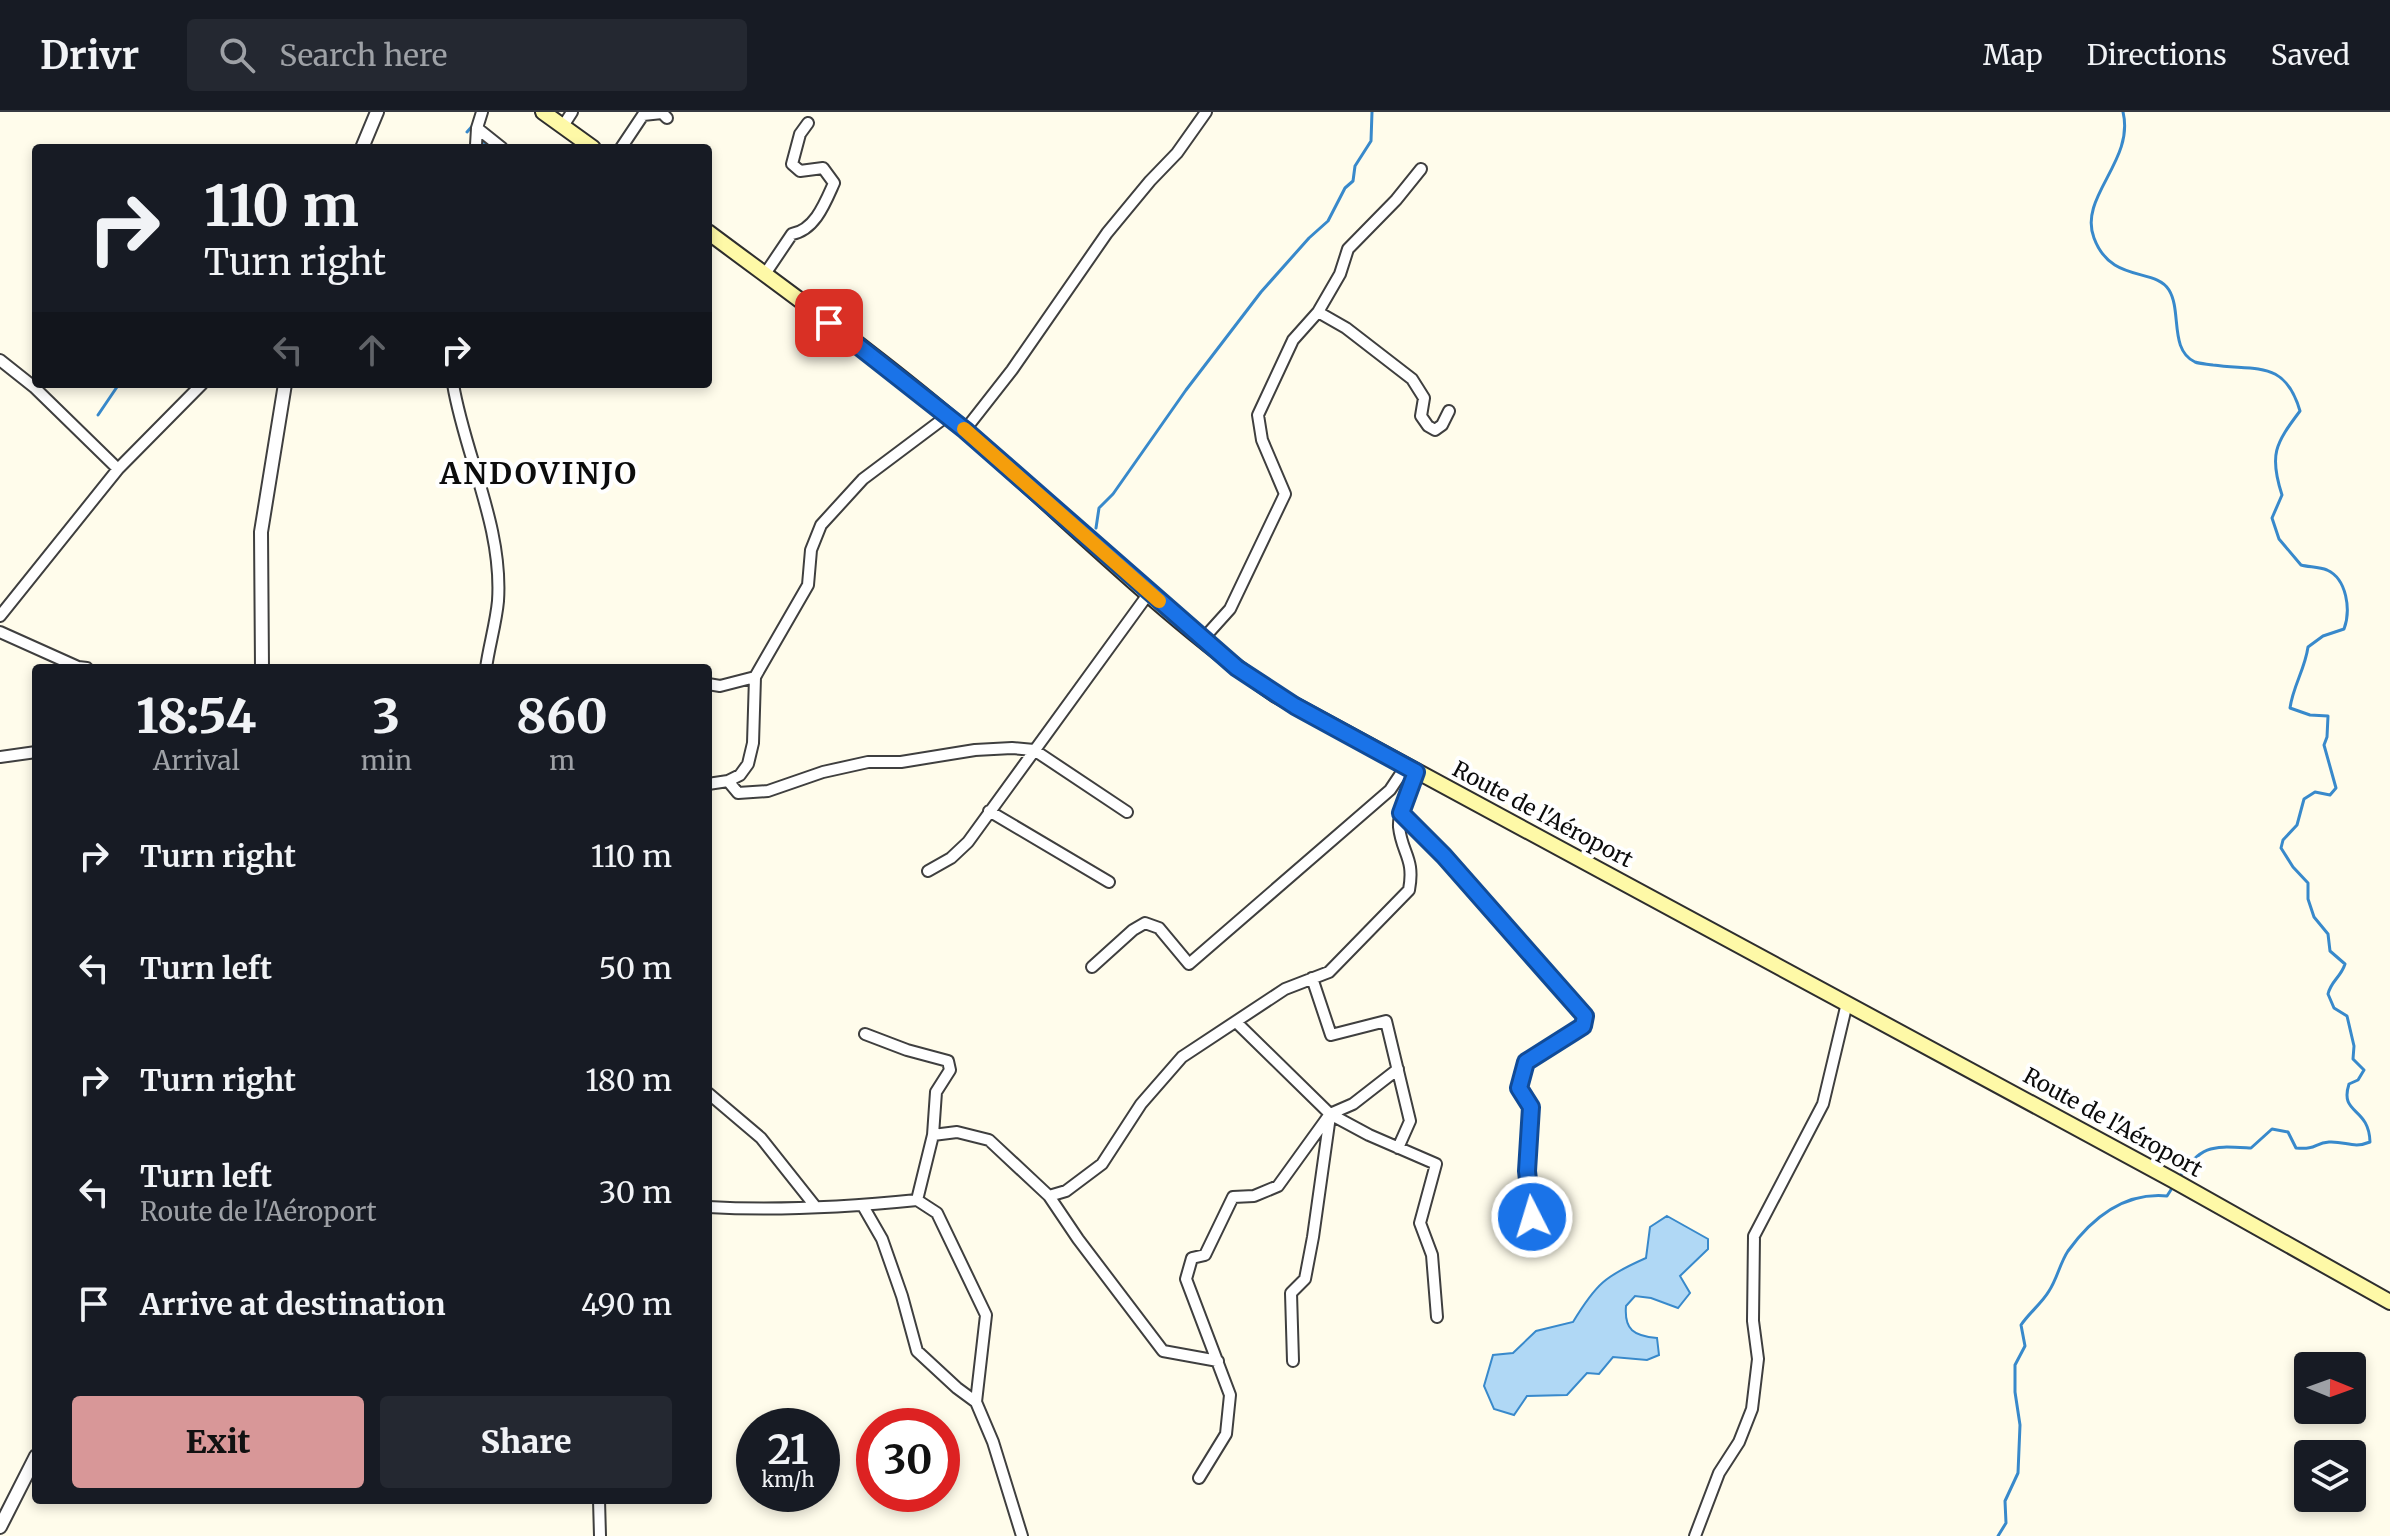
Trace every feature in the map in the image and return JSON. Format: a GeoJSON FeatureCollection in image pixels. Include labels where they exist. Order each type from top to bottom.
{"type":"FeatureCollection","features":[{"type":"Feature","properties":{"kind":"main road"},"geometry":{"type":"LineString","coordinates":[[543,112],[588,144]]}},
{"type":"Feature","properties":{"kind":"main road","name":"Route de l'Aéroport"},"geometry":{"type":"LineString","coordinates":[[712,235],[965,430],[1237,668],[1276,695],[2187,1187],[2390,1302]]}},
{"type":"Feature","properties":{"kind":"street"},"geometry":{"type":"LineString","coordinates":[[364,144],[377,112]]}},
{"type":"Feature","properties":{"kind":"street"},"geometry":{"type":"LineString","coordinates":[[476,144],[482,112]]}},
{"type":"Feature","properties":{"kind":"street"},"geometry":{"type":"LineString","coordinates":[[563,126],[572,112]]}},
{"type":"Feature","properties":{"kind":"street"},"geometry":{"type":"LineString","coordinates":[[965,430],[1012,370],[1107,233],[1177,153],[1206,112]]}},
{"type":"Feature","properties":{"kind":"street"},"geometry":{"type":"LineString","coordinates":[[624,144],[643,115],[662,113],[667,118]]}},
{"type":"Feature","properties":{"kind":"street"},"geometry":{"type":"LineString","coordinates":[[765,274],[792,234],[806,231],[824,205],[834,183],[823,168],[800,171],[792,164],[800,134],[808,123]]}},
{"type":"Feature","properties":{"kind":"street"},"geometry":{"type":"LineString","coordinates":[[477,128],[497,144]]}},
{"type":"Feature","properties":{"kind":"street"},"geometry":{"type":"LineString","coordinates":[[1203,639],[1230,609],[1285,494],[1262,440],[1258,415],[1293,340],[1318,312],[1340,274],[1348,249],[1396,200],[1421,169]]}},
{"type":"Feature","properties":{"kind":"street"},"geometry":{"type":"LineString","coordinates":[[1318,312],[1346,328],[1412,379],[1424,398],[1421,416],[1428,426],[1435,430],[1442,425],[1449,411]]}},
{"type":"Feature","properties":{"kind":"street"},"geometry":{"type":"LineString","coordinates":[[0,360],[32,385]]}},
{"type":"Feature","properties":{"kind":"street"},"geometry":{"type":"LineString","coordinates":[[35,388],[118,469]]}},
{"type":"Feature","properties":{"kind":"street"},"geometry":{"type":"LineString","coordinates":[[0,616],[118,469],[198,388]]}},
{"type":"Feature","properties":{"kind":"street"},"geometry":{"type":"LineString","coordinates":[[262,664],[261,532],[284,388]]}},
{"type":"Feature","properties":{"kind":"street"},"geometry":{"type":"LineString","coordinates":[[454,388],[464,441],[492,527],[498,602],[487,664]]}},
{"type":"Feature","properties":{"kind":"street"},"geometry":{"type":"LineString","coordinates":[[712,783],[740,775],[748,764],[753,743],[755,677],[808,585],[811,550],[821,525],[863,479],[947,416]]}},
{"type":"Feature","properties":{"kind":"street"},"geometry":{"type":"LineString","coordinates":[[928,871],[951,858],[968,842],[1149,593]]}},
{"type":"Feature","properties":{"kind":"street"},"geometry":{"type":"LineString","coordinates":[[0,632],[71,664]]}},
{"type":"Feature","properties":{"kind":"street"},"geometry":{"type":"LineString","coordinates":[[712,685],[720,686],[755,677]]}},
{"type":"Feature","properties":{"kind":"street"},"geometry":{"type":"LineString","coordinates":[[728,781],[738,793],[768,791],[823,772],[868,762],[901,762],[975,750],[1034,750],[1127,812]]}},
{"type":"Feature","properties":{"kind":"street"},"geometry":{"type":"LineString","coordinates":[[0,757],[32,753]]}},
{"type":"Feature","properties":{"kind":"street"},"geometry":{"type":"LineString","coordinates":[[1049,1196],[1066,1191],[1102,1164],[1141,1104],[1182,1057],[1285,989],[1329,972],[1409,890],[1412,872],[1399,827],[1411,769]]}},
{"type":"Feature","properties":{"kind":"street"},"geometry":{"type":"LineString","coordinates":[[1092,967],[1145,923],[1159,928],[1189,964],[1411,769]]}},
{"type":"Feature","properties":{"kind":"street"},"geometry":{"type":"LineString","coordinates":[[989,811],[1109,882]]}},
{"type":"Feature","properties":{"kind":"street"},"geometry":{"type":"LineString","coordinates":[[1401,813],[1444,856],[1585,1016],[1583,1026],[1526,1062],[1522,1075],[1519,1088],[1531,1107],[1527,1171],[1532,1217]]}},
{"type":"Feature","properties":{"kind":"street"},"geometry":{"type":"LineString","coordinates":[[1312,978],[1331,1035],[1386,1021],[1410,1121],[1398,1148]]}},
{"type":"Feature","properties":{"kind":"street"},"geometry":{"type":"LineString","coordinates":[[1695,1536],[1719,1473],[1739,1442],[1752,1409],[1758,1359],[1753,1321],[1754,1236],[1823,1104],[1847,1003]]}},
{"type":"Feature","properties":{"kind":"street"},"geometry":{"type":"LineString","coordinates":[[1236,1022],[1330,1114],[1436,1164],[1420,1223],[1432,1255],[1437,1317]]}},
{"type":"Feature","properties":{"kind":"street"},"geometry":{"type":"LineString","coordinates":[[865,1034],[948,1061],[950,1070],[936,1092],[933,1135],[917,1200]]}},
{"type":"Feature","properties":{"kind":"street"},"geometry":{"type":"LineString","coordinates":[[1199,1478],[1226,1434],[1230,1395],[1186,1279],[1192,1258],[1205,1255],[1233,1197],[1254,1196],[1278,1186],[1330,1114],[1353,1104],[1398,1069]]}},
{"type":"Feature","properties":{"kind":"street"},"geometry":{"type":"LineString","coordinates":[[712,1096],[761,1138],[815,1206]]}},
{"type":"Feature","properties":{"kind":"street"},"geometry":{"type":"LineString","coordinates":[[1293,1361],[1291,1293],[1305,1279],[1330,1114]]}},
{"type":"Feature","properties":{"kind":"street"},"geometry":{"type":"LineString","coordinates":[[933,1135],[957,1132],[989,1140],[1049,1196],[1163,1351],[1218,1361]]}},
{"type":"Feature","properties":{"kind":"street"},"geometry":{"type":"LineString","coordinates":[[712,1207],[863,1206],[917,1200],[937,1213],[986,1315],[976,1402],[993,1442],[1022,1536]]}},
{"type":"Feature","properties":{"kind":"street"},"geometry":{"type":"LineString","coordinates":[[863,1206],[882,1239],[917,1351],[976,1402]]}},
{"type":"Feature","properties":{"kind":"street"},"geometry":{"type":"LineString","coordinates":[[0,1527],[32,1464]]}},
{"type":"Feature","properties":{"kind":"street"},"geometry":{"type":"LineString","coordinates":[[599,1504],[600,1536]]}},
{"type":"Feature","properties":{"kind":"water"},"geometry":{"type":"Polygon","coordinates":[[[1667,1216],[1708,1239],[1708,1249],[1680,1276],[1690,1293],[1678,1308],[1635,1296],[1626,1306],[1629,1326],[1642,1336],[1657,1338],[1659,1355],[1647,1360],[1613,1357],[1599,1374],[1587,1373],[1567,1395],[1527,1396],[1514,1415],[1494,1409],[1484,1386],[1493,1355],[1513,1353],[1536,1331],[1573,1322],[1603,1282],[1646,1258],[1650,1227],[1667,1216]]]}},
{"type":"Feature","properties":{"kind":"waterway"},"geometry":{"type":"LineString","coordinates":[[1096,528],[1099,508],[1113,494],[1186,390],[1261,292],[1328,221],[1345,188],[1353,181],[1355,166],[1371,141],[1372,112]]}},
{"type":"Feature","properties":{"kind":"waterway"},"geometry":{"type":"LineString","coordinates":[[2123,112],[2125,130],[2121,147],[2093,208],[2091,223],[2094,238],[2111,262],[2122,269],[2154,279],[2169,290],[2179,339],[2187,356],[2199,363],[2267,371],[2277,375],[2294,394],[2300,411],[2277,450],[2276,470],[2282,495],[2272,518],[2279,539],[2301,565],[2334,574],[2343,588],[2347,604],[2344,629],[2323,636],[2308,647],[2290,708],[2310,715],[2328,716],[2324,745],[2336,788],[2330,795],[2315,792],[2304,799],[2297,825],[2283,840],[2281,848],[2308,883],[2308,899],[2314,917],[2328,934],[2330,951],[2345,964],[2328,994],[2334,1008],[2347,1016],[2354,1046],[2353,1059],[2364,1070],[2358,1080],[2349,1084],[2347,1094],[2351,1106],[2365,1122],[2370,1142],[2359,1145],[2329,1142],[2296,1148],[2288,1132],[2272,1129],[2251,1148],[2226,1147],[2201,1153],[2178,1179]]}},
{"type":"Feature","properties":{"kind":"waterway"},"geometry":{"type":"LineString","coordinates":[[467,132],[475,123]]}},
{"type":"Feature","properties":{"kind":"waterway"},"geometry":{"type":"LineString","coordinates":[[479,138],[486,144]]}},
{"type":"Feature","properties":{"kind":"waterway"},"geometry":{"type":"LineString","coordinates":[[98,415],[116,388]]}},
{"type":"Feature","properties":{"kind":"waterway"},"geometry":{"type":"LineString","coordinates":[[1998,1536],[2006,1523],[2005,1501],[2018,1473],[2020,1425],[2015,1365],[2025,1346],[2021,1325],[2046,1295],[2068,1251],[2088,1228],[2123,1203],[2137,1198],[2167,1196],[2174,1185]]}},
{"type":"Feature","properties":{"kind":"slow traffic"},"geometry":{"type":"LineString","coordinates":[[964,429],[1159,601]]}},
{"type":"Feature","properties":{"kind":"district","name":"ANDOVINJO"},"geometry":{"type":"Point","coordinates":[539,473]}},
{"type":"Feature","properties":{"kind":"route"},"geometry":{"type":"LineString","coordinates":[[829,323],[965,430],[1237,668],[1276,695],[1416,772],[1401,813],[1444,856],[1585,1016],[1583,1026],[1526,1062],[1519,1088],[1531,1107],[1527,1171],[1532,1217]]}}]}
